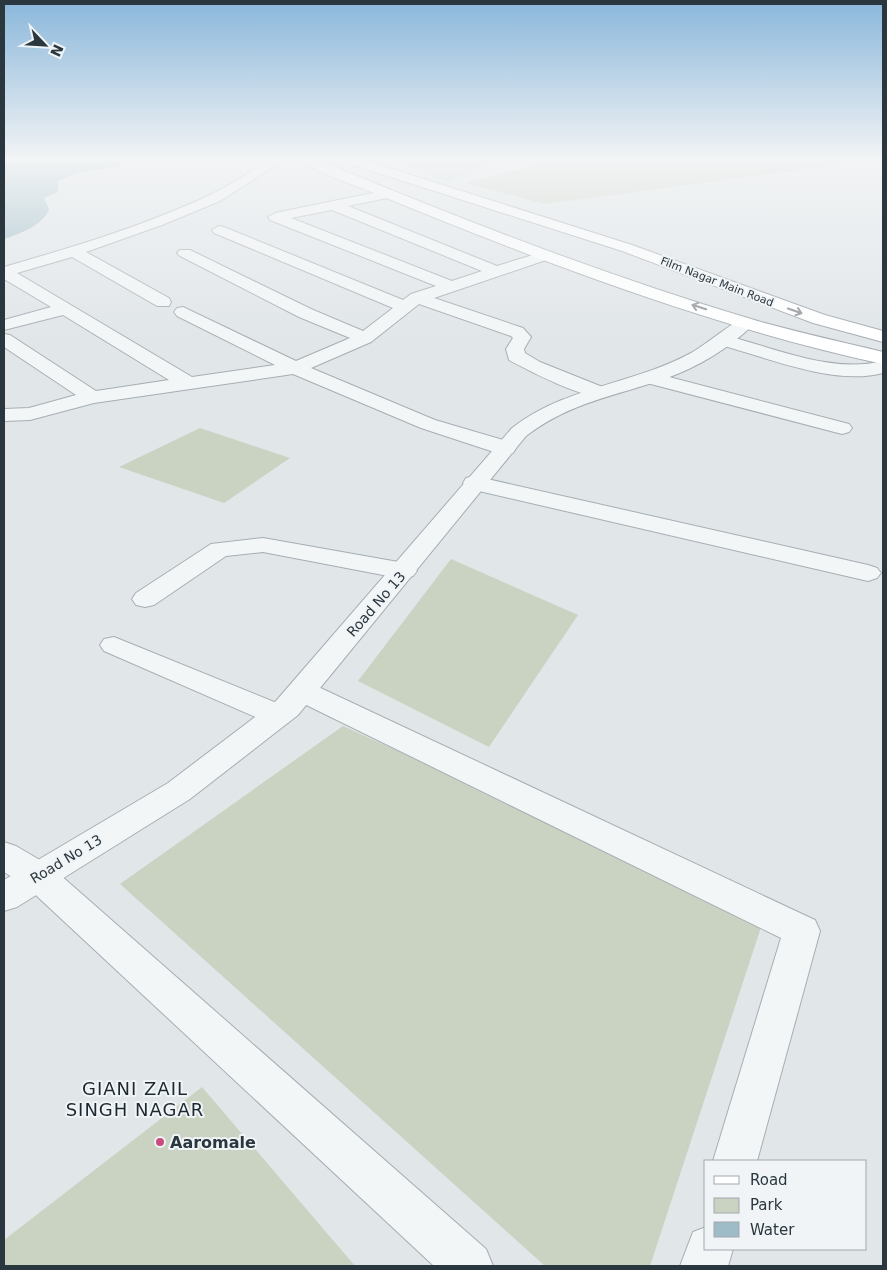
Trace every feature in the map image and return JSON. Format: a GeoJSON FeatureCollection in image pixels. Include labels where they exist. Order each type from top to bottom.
{"type":"FeatureCollection","features":[{"type":"Feature","properties":{"kind":"main road","name":"Film Nagar Main Road"},"geometry":{"type":"LineString","coordinates":[[451,219],[736,332],[883,358]]}},
{"type":"Feature","properties":{"kind":"main road","name":"Film Nagar Main Road"},"geometry":{"type":"LineString","coordinates":[[536,219],[626,248],[819,319],[883,337]]}},
{"type":"Feature","properties":{"kind":"street"},"geometry":{"type":"LineString","coordinates":[[4,272],[73,251],[160,219]]}},
{"type":"Feature","properties":{"kind":"street"},"geometry":{"type":"LineString","coordinates":[[281,219],[453,286]]}},
{"type":"Feature","properties":{"kind":"street"},"geometry":{"type":"LineString","coordinates":[[368,219],[495,271]]}},
{"type":"Feature","properties":{"kind":"street"},"geometry":{"type":"LineString","coordinates":[[219,230],[411,303],[522,335],[514,349],[516,356],[533,366],[598,392]]}},
{"type":"Feature","properties":{"kind":"street"},"geometry":{"type":"LineString","coordinates":[[73,251],[163,302]]}},
{"type":"Feature","properties":{"kind":"street"},"geometry":{"type":"LineString","coordinates":[[184,253],[305,313],[365,338]]}},
{"type":"Feature","properties":{"kind":"street"},"geometry":{"type":"LineString","coordinates":[[4,415],[30,414],[92,397],[295,368],[365,338],[411,303],[495,271],[544,256]]}},
{"type":"Feature","properties":{"kind":"street"},"geometry":{"type":"LineString","coordinates":[[4,272],[188,383]]}},
{"type":"Feature","properties":{"kind":"street"},"geometry":{"type":"LineString","coordinates":[[4,326],[64,309]]}},
{"type":"Feature","properties":{"kind":"street"},"geometry":{"type":"LineString","coordinates":[[182,312],[295,368],[428,424],[505,448]]}},
{"type":"Feature","properties":{"kind":"street"},"geometry":{"type":"LineString","coordinates":[[736,332],[848,371],[878,370],[883,367]]}},
{"type":"Feature","properties":{"kind":"street","name":"Road No 13"},"geometry":{"type":"LineString","coordinates":[[4,896],[179,791],[278,715],[302,691],[404,571],[474,483],[519,432],[546,412],[598,392],[650,378],[736,332]]}},
{"type":"Feature","properties":{"kind":"street"},"geometry":{"type":"LineString","coordinates":[[4,338],[92,397]]}},
{"type":"Feature","properties":{"kind":"street"},"geometry":{"type":"LineString","coordinates":[[650,378],[842,428]]}},
{"type":"Feature","properties":{"kind":"street"},"geometry":{"type":"LineString","coordinates":[[474,483],[868,573]]}},
{"type":"Feature","properties":{"kind":"street"},"geometry":{"type":"LineString","coordinates":[[144,599],[220,549],[263,545],[404,571]]}},
{"type":"Feature","properties":{"kind":"street"},"geometry":{"type":"LineString","coordinates":[[114,645],[278,715]]}},
{"type":"Feature","properties":{"kind":"street"},"geometry":{"type":"LineString","coordinates":[[302,691],[802,931],[735,1160]]}},
{"type":"Feature","properties":{"kind":"street"},"geometry":{"type":"LineString","coordinates":[[4,855],[38,876],[469,1266]]}},
{"type":"Feature","properties":{"kind":"street"},"geometry":{"type":"LineString","coordinates":[[704,1266],[710,1250]]}},
{"type":"Feature","properties":{"kind":"green space"},"geometry":{"type":"Polygon","coordinates":[[[200,428],[290,458],[224,503],[119,467],[200,428]]]}},
{"type":"Feature","properties":{"kind":"green space"},"geometry":{"type":"Polygon","coordinates":[[[451,559],[578,615],[489,747],[358,681],[451,559]]]}},
{"type":"Feature","properties":{"kind":"green space"},"geometry":{"type":"Polygon","coordinates":[[[343,726],[764,918],[650,1266],[545,1266],[120,884],[343,726]]]}},
{"type":"Feature","properties":{"kind":"green space"},"geometry":{"type":"Polygon","coordinates":[[[202,1087],[355,1266],[4,1266],[4,1240],[202,1087]]]}},
{"type":"Feature","properties":{"kind":"water"},"geometry":{"type":"Polygon","coordinates":[[[4,219],[43,219],[30,228],[4,239],[4,219]]]}},
{"type":"Feature","properties":{"kind":"place","name":"Aaromale"},"geometry":{"type":"Point","coordinates":[160,1142]}},
{"type":"Feature","properties":{"kind":"district","name":"GIANI ZAIL SINGH NAGAR"},"geometry":{"type":"Point","coordinates":[135,1098]}}]}
